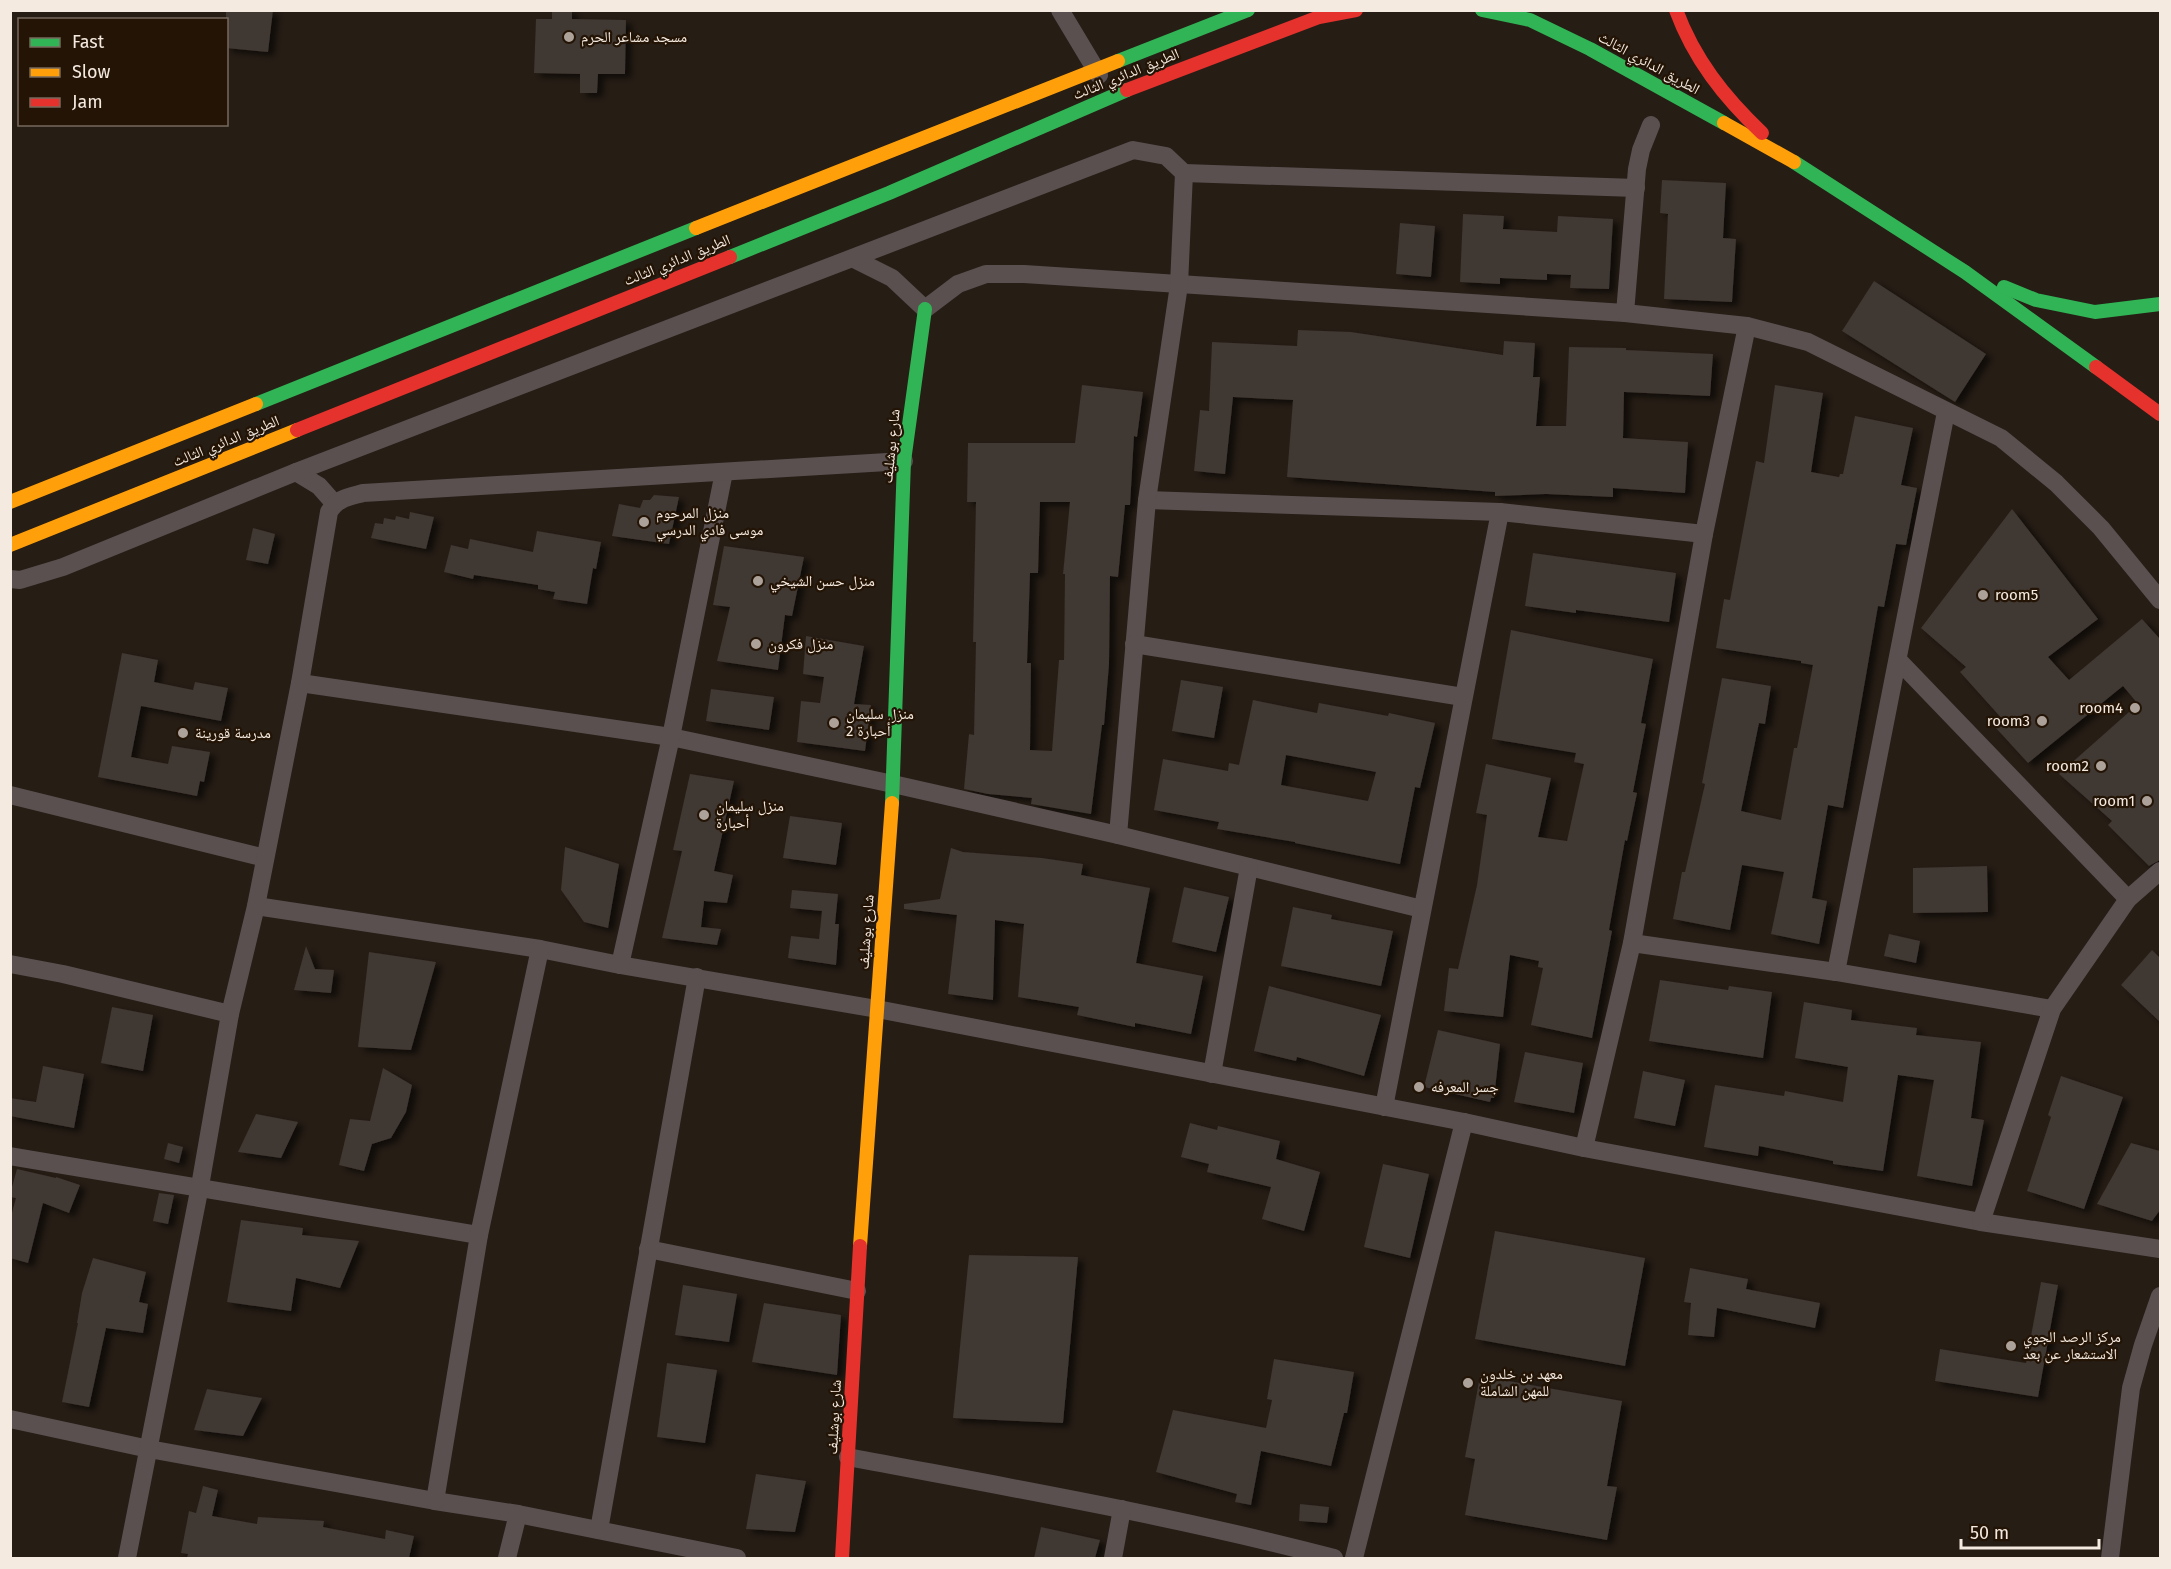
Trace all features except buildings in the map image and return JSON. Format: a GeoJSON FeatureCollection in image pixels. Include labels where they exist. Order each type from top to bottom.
{"type":"FeatureCollection","features":[{"type":"Feature","properties":{"kind":"main road","name":"الطريق الدائري الثالث"},"geometry":{"type":"LineString","coordinates":[[10,502],[1248,10]]}},
{"type":"Feature","properties":{"kind":"main road","name":"الطريق الدائري الثالث"},"geometry":{"type":"LineString","coordinates":[[10,545],[889,193],[1112,96],[1319,17],[1356,10]]}},
{"type":"Feature","properties":{"kind":"main road","name":"الطريق الدائري الثالث"},"geometry":{"type":"LineString","coordinates":[[1482,10],[1530,20],[1590,49],[1794,162]]}},
{"type":"Feature","properties":{"kind":"main road"},"geometry":{"type":"LineString","coordinates":[[1676,10],[1696,57],[1740,112],[1794,162],[1965,272],[2160,414]]}},
{"type":"Feature","properties":{"kind":"main road"},"geometry":{"type":"LineString","coordinates":[[1965,272],[2036,300],[2095,312],[2160,304]]}},
{"type":"Feature","properties":{"kind":"main road","name":"شارع بوشليف"},"geometry":{"type":"LineString","coordinates":[[842,1558],[857,1291],[893,784],[904,461],[925,309]]}},
{"type":"Feature","properties":{"kind":"street"},"geometry":{"type":"LineString","coordinates":[[1060,10],[1112,96]]}},
{"type":"Feature","properties":{"kind":"street"},"geometry":{"type":"LineString","coordinates":[[1624,313],[1641,150],[1651,125]]}},
{"type":"Feature","properties":{"kind":"street"},"geometry":{"type":"LineString","coordinates":[[10,579],[20,580],[63,567],[296,472],[1133,150],[1166,156],[1184,172],[1636,188]]}},
{"type":"Feature","properties":{"kind":"street"},"geometry":{"type":"LineString","coordinates":[[1118,835],[1148,500],[1179,285],[1184,172]]}},
{"type":"Feature","properties":{"kind":"street"},"geometry":{"type":"LineString","coordinates":[[854,259],[892,278],[925,309],[958,284],[986,274],[1024,274],[1624,313],[1747,326],[1808,342],[2001,438],[2056,483],[2101,528],[2160,600]]}},
{"type":"Feature","properties":{"kind":"street"},"geometry":{"type":"LineString","coordinates":[[1584,1148],[1632,942],[1704,534],[1747,326]]}},
{"type":"Feature","properties":{"kind":"street"},"geometry":{"type":"LineString","coordinates":[[1836,972],[1946,412]]}},
{"type":"Feature","properties":{"kind":"street"},"geometry":{"type":"LineString","coordinates":[[127,1558],[200,1186],[230,1014],[256,906],[300,683],[329,512],[334,503],[342,498],[363,493],[904,461]]}},
{"type":"Feature","properties":{"kind":"street"},"geometry":{"type":"LineString","coordinates":[[296,472],[319,486],[334,503]]}},
{"type":"Feature","properties":{"kind":"street"},"geometry":{"type":"LineString","coordinates":[[620,965],[671,737],[724,472]]}},
{"type":"Feature","properties":{"kind":"street"},"geometry":{"type":"LineString","coordinates":[[1148,500],[1500,512],[1704,534]]}},
{"type":"Feature","properties":{"kind":"street"},"geometry":{"type":"LineString","coordinates":[[1384,1107],[1500,512]]}},
{"type":"Feature","properties":{"kind":"street"},"geometry":{"type":"LineString","coordinates":[[1134,644],[1463,697]]}},
{"type":"Feature","properties":{"kind":"street"},"geometry":{"type":"LineString","coordinates":[[1898,660],[2128,899]]}},
{"type":"Feature","properties":{"kind":"street"},"geometry":{"type":"LineString","coordinates":[[300,683],[671,737],[1118,835],[1422,909]]}},
{"type":"Feature","properties":{"kind":"street"},"geometry":{"type":"LineString","coordinates":[[10,795],[265,858]]}},
{"type":"Feature","properties":{"kind":"street"},"geometry":{"type":"LineString","coordinates":[[1212,1074],[1248,867]]}},
{"type":"Feature","properties":{"kind":"street"},"geometry":{"type":"LineString","coordinates":[[1981,1222],[2052,1009],[2128,899],[2160,871]]}},
{"type":"Feature","properties":{"kind":"street"},"geometry":{"type":"LineString","coordinates":[[256,906],[540,949],[877,1009],[1464,1122],[1584,1148],[1981,1222],[2160,1249]]}},
{"type":"Feature","properties":{"kind":"street"},"geometry":{"type":"LineString","coordinates":[[1632,942],[1836,972],[2052,1009]]}},
{"type":"Feature","properties":{"kind":"street"},"geometry":{"type":"LineString","coordinates":[[435,1501],[479,1235],[540,949]]}},
{"type":"Feature","properties":{"kind":"street"},"geometry":{"type":"LineString","coordinates":[[10,964],[63,974],[230,1014]]}},
{"type":"Feature","properties":{"kind":"street"},"geometry":{"type":"LineString","coordinates":[[599,1530],[697,977]]}},
{"type":"Feature","properties":{"kind":"street"},"geometry":{"type":"LineString","coordinates":[[1354,1558],[1464,1122]]}},
{"type":"Feature","properties":{"kind":"street"},"geometry":{"type":"LineString","coordinates":[[10,1156],[200,1186],[479,1235]]}},
{"type":"Feature","properties":{"kind":"street"},"geometry":{"type":"LineString","coordinates":[[648,1249],[857,1291]]}},
{"type":"Feature","properties":{"kind":"street"},"geometry":{"type":"LineString","coordinates":[[2110,1558],[2132,1388],[2142,1345],[2160,1296]]}},
{"type":"Feature","properties":{"kind":"street"},"geometry":{"type":"LineString","coordinates":[[10,1419],[149,1449],[518,1514],[737,1558]]}},
{"type":"Feature","properties":{"kind":"street"},"geometry":{"type":"LineString","coordinates":[[848,1457],[1122,1509],[1280,1551],[1334,1558]]}},
{"type":"Feature","properties":{"kind":"street"},"geometry":{"type":"LineString","coordinates":[[1113,1558],[1122,1509]]}},
{"type":"Feature","properties":{"kind":"street"},"geometry":{"type":"LineString","coordinates":[[507,1558],[518,1514]]}},
{"type":"Feature","properties":{"kind":"traffic: fast"},"geometry":{"type":"LineString","coordinates":[[1118,61],[1248,10]]}},
{"type":"Feature","properties":{"kind":"traffic: fast"},"geometry":{"type":"LineString","coordinates":[[1482,10],[1530,20],[1590,49],[1724,123]]}},
{"type":"Feature","properties":{"kind":"traffic: fast"},"geometry":{"type":"LineString","coordinates":[[730,257],[889,193],[1127,90]]}},
{"type":"Feature","properties":{"kind":"traffic: fast"},"geometry":{"type":"LineString","coordinates":[[1794,162],[1965,272],[2096,367]]}},
{"type":"Feature","properties":{"kind":"traffic: fast"},"geometry":{"type":"LineString","coordinates":[[256,404],[696,228]]}},
{"type":"Feature","properties":{"kind":"traffic: fast"},"geometry":{"type":"LineString","coordinates":[[2004,287],[2036,300],[2095,312],[2160,304]]}},
{"type":"Feature","properties":{"kind":"traffic: fast"},"geometry":{"type":"LineString","coordinates":[[892,803],[904,461],[925,309]]}},
{"type":"Feature","properties":{"kind":"traffic: slow"},"geometry":{"type":"LineString","coordinates":[[696,228],[1118,61]]}},
{"type":"Feature","properties":{"kind":"traffic: slow"},"geometry":{"type":"LineString","coordinates":[[1724,123],[1794,162]]}},
{"type":"Feature","properties":{"kind":"traffic: slow"},"geometry":{"type":"LineString","coordinates":[[10,502],[256,404]]}},
{"type":"Feature","properties":{"kind":"traffic: slow"},"geometry":{"type":"LineString","coordinates":[[10,545],[297,430]]}},
{"type":"Feature","properties":{"kind":"traffic: slow"},"geometry":{"type":"LineString","coordinates":[[860,1246],[892,803]]}},
{"type":"Feature","properties":{"kind":"traffic: jam"},"geometry":{"type":"LineString","coordinates":[[1127,90],[1319,17],[1356,10]]}},
{"type":"Feature","properties":{"kind":"traffic: jam"},"geometry":{"type":"LineString","coordinates":[[1676,10],[1701,61],[1723,91],[1762,133]]}},
{"type":"Feature","properties":{"kind":"traffic: jam"},"geometry":{"type":"LineString","coordinates":[[297,430],[730,257]]}},
{"type":"Feature","properties":{"kind":"traffic: jam"},"geometry":{"type":"LineString","coordinates":[[2096,367],[2160,414]]}},
{"type":"Feature","properties":{"kind":"traffic: jam"},"geometry":{"type":"LineString","coordinates":[[842,1558],[860,1246]]}},
{"type":"Feature","properties":{"kind":"place","name":"مسجد مشاعر الحرم"},"geometry":{"type":"Point","coordinates":[569,37]}},
{"type":"Feature","properties":{"kind":"place","name":"منزل المرحوم موسى فادي الدرسي"},"geometry":{"type":"Point","coordinates":[644,522]}},
{"type":"Feature","properties":{"kind":"place","name":"منزل حسن الشيخي"},"geometry":{"type":"Point","coordinates":[758,581]}},
{"type":"Feature","properties":{"kind":"place","name":"room5"},"geometry":{"type":"Point","coordinates":[1983,595]}},
{"type":"Feature","properties":{"kind":"place","name":"منزل فكرون"},"geometry":{"type":"Point","coordinates":[756,644]}},
{"type":"Feature","properties":{"kind":"place","name":"room4"},"geometry":{"type":"Point","coordinates":[2135,708]}},
{"type":"Feature","properties":{"kind":"place","name":"room3"},"geometry":{"type":"Point","coordinates":[2042,721]}},
{"type":"Feature","properties":{"kind":"place","name":"منزل سليمان أحبارة 2"},"geometry":{"type":"Point","coordinates":[834,723]}},
{"type":"Feature","properties":{"kind":"place","name":"مدرسة قورينة"},"geometry":{"type":"Point","coordinates":[183,733]}},
{"type":"Feature","properties":{"kind":"place","name":"room2"},"geometry":{"type":"Point","coordinates":[2101,766]}},
{"type":"Feature","properties":{"kind":"place","name":"room1"},"geometry":{"type":"Point","coordinates":[2147,801]}},
{"type":"Feature","properties":{"kind":"place","name":"منزل سليمان أحبارة"},"geometry":{"type":"Point","coordinates":[704,815]}},
{"type":"Feature","properties":{"kind":"place","name":"جسر المعرفه"},"geometry":{"type":"Point","coordinates":[1419,1087]}},
{"type":"Feature","properties":{"kind":"place","name":"مركز الرصد الجوي الاستشعار عن بعد"},"geometry":{"type":"Point","coordinates":[2011,1346]}},
{"type":"Feature","properties":{"kind":"place","name":"معهد بن خلدون للمهن الشاملة"},"geometry":{"type":"Point","coordinates":[1468,1383]}}]}
